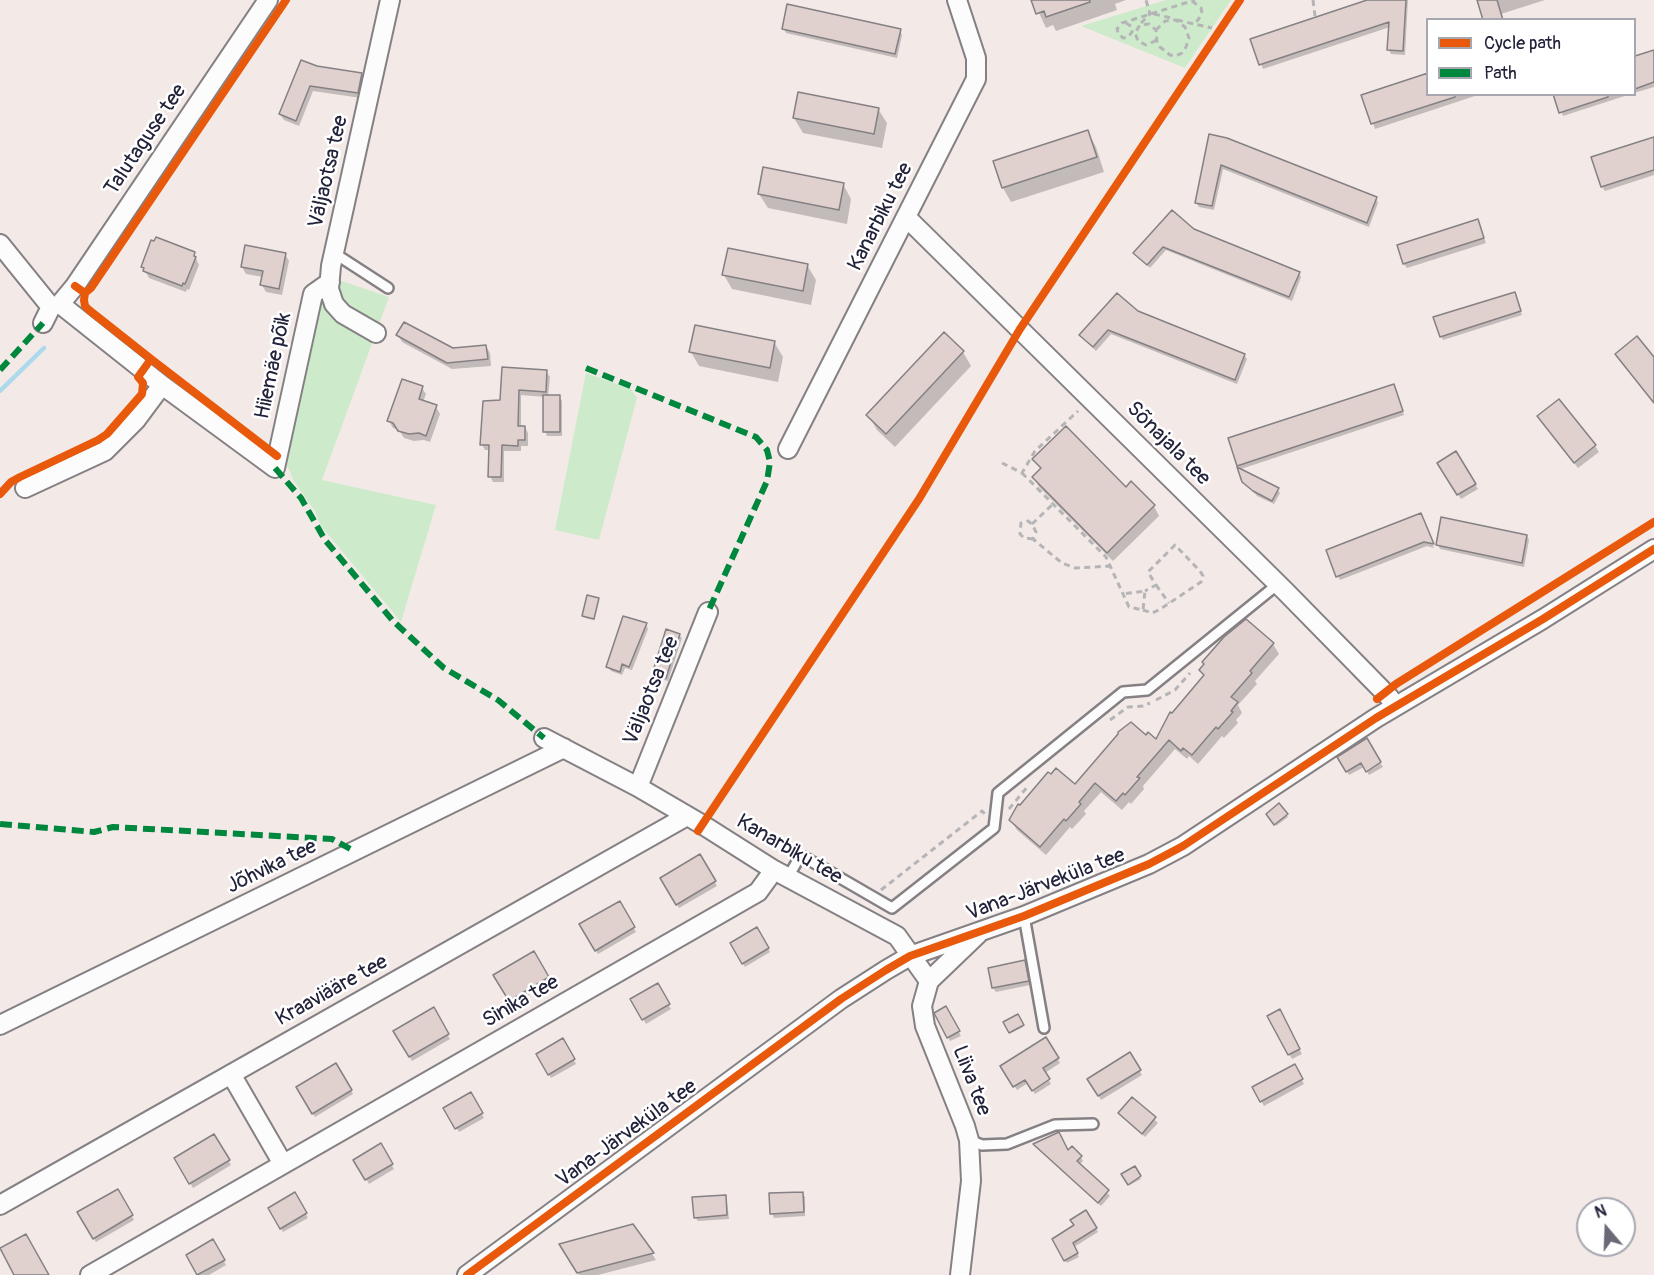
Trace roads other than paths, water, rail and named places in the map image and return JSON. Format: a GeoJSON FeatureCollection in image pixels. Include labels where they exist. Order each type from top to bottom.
{"type":"FeatureCollection","features":[{"type":"Feature","properties":{"kind":"street","name":"Talutaguse tee"},"geometry":{"type":"LineString","coordinates":[[51,312],[75,286],[268,0]]}},
{"type":"Feature","properties":{"kind":"street","name":"Väljaotsa tee"},"geometry":{"type":"LineString","coordinates":[[376,333],[343,314],[334,304],[329,289],[334,253],[390,0]]}},
{"type":"Feature","properties":{"kind":"street","name":"Kanarbiku tee"},"geometry":{"type":"LineString","coordinates":[[788,449],[976,79],[976,58],[957,0]]}},
{"type":"Feature","properties":{"kind":"street","name":"Sõnajala tee"},"geometry":{"type":"LineString","coordinates":[[906,217],[1278,584],[1389,697],[1395,706]]}},
{"type":"Feature","properties":{"kind":"street"},"geometry":{"type":"LineString","coordinates":[[0,244],[51,312],[162,385],[136,420],[105,452],[25,489]]}},
{"type":"Feature","properties":{"kind":"street","name":"Hiiemäe põik"},"geometry":{"type":"LineString","coordinates":[[162,385],[275,468],[313,294],[330,282]]}},
{"type":"Feature","properties":{"kind":"street","name":"Vana-Järveküla tee"},"geometry":{"type":"LineString","coordinates":[[467,1275],[841,999],[910,956],[1024,916],[1149,864],[1183,846],[1395,706],[1542,619],[1654,549]]}},
{"type":"Feature","properties":{"kind":"street","name":"Väljaotsa tee"},"geometry":{"type":"LineString","coordinates":[[638,787],[708,612]]}},
{"type":"Feature","properties":{"kind":"street","name":"Kanarbiku tee"},"geometry":{"type":"LineString","coordinates":[[544,738],[638,787],[781,873],[897,936],[929,981]]}},
{"type":"Feature","properties":{"kind":"street","name":"Jõhvika tee"},"geometry":{"type":"LineString","coordinates":[[0,1025],[564,748]]}},
{"type":"Feature","properties":{"kind":"street","name":"Kraaviääre tee"},"geometry":{"type":"LineString","coordinates":[[0,1205],[687,816]]}},
{"type":"Feature","properties":{"kind":"street","name":"Sinika tee"},"geometry":{"type":"LineString","coordinates":[[90,1275],[758,892],[781,873]]}},
{"type":"Feature","properties":{"kind":"street"},"geometry":{"type":"LineString","coordinates":[[929,981],[984,929]]}},
{"type":"Feature","properties":{"kind":"street","name":"Liiva tee"},"geometry":{"type":"LineString","coordinates":[[929,981],[922,1006],[925,1026],[969,1140],[971,1181],[960,1275]]}},
{"type":"Feature","properties":{"kind":"street"},"geometry":{"type":"LineString","coordinates":[[231,1074],[283,1164]]}},
{"type":"Feature","properties":{"kind":"lane"},"geometry":{"type":"LineString","coordinates":[[334,253],[388,288]]}},
{"type":"Feature","properties":{"kind":"lane"},"geometry":{"type":"LineString","coordinates":[[781,873],[804,857],[892,908],[994,828],[998,793],[1123,692],[1147,690],[1278,584]]}},
{"type":"Feature","properties":{"kind":"lane"},"geometry":{"type":"LineString","coordinates":[[1024,916],[1044,1028]]}},
{"type":"Feature","properties":{"kind":"lane"},"geometry":{"type":"LineString","coordinates":[[969,1140],[982,1145],[1007,1144],[1055,1125],[1093,1124]]}},
{"type":"Feature","properties":{"kind":"waterway"},"geometry":{"type":"LineString","coordinates":[[0,391],[44,348]]}}]}
